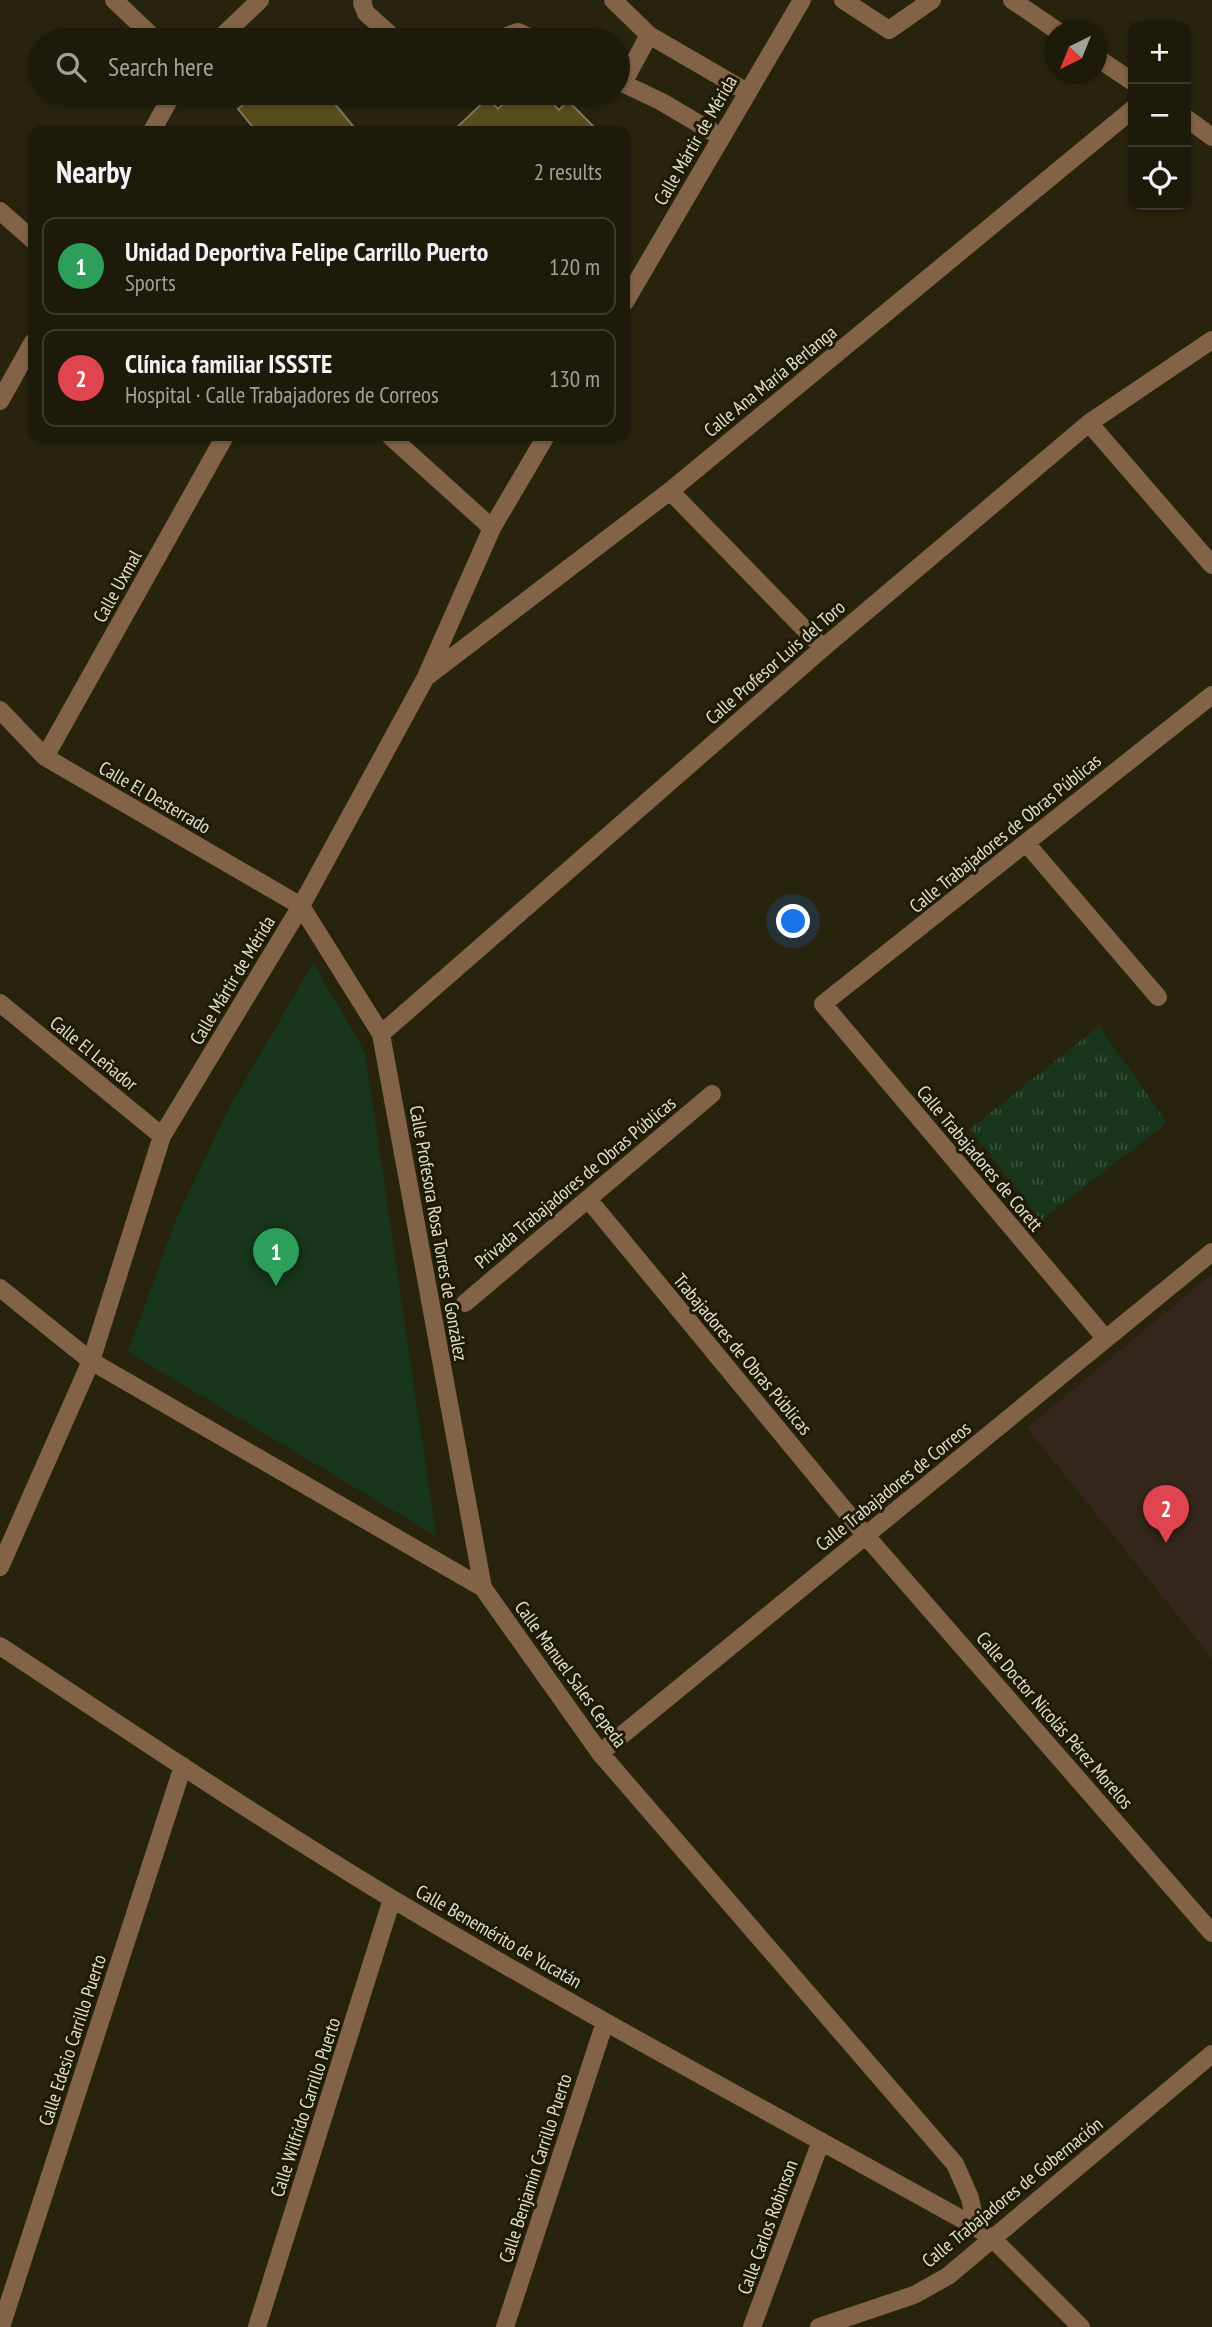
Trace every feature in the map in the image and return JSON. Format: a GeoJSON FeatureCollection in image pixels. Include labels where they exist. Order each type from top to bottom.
{"type":"FeatureCollection","features":[{"type":"Feature","properties":{"kind":"street"},"geometry":{"type":"LineString","coordinates":[[114,0],[143,28]]}},
{"type":"Feature","properties":{"kind":"street"},"geometry":{"type":"LineString","coordinates":[[231,28],[260,0]]}},
{"type":"Feature","properties":{"kind":"street"},"geometry":{"type":"LineString","coordinates":[[363,0],[366,13],[383,28]]}},
{"type":"Feature","properties":{"kind":"street"},"geometry":{"type":"LineString","coordinates":[[613,0],[649,35],[747,92]]}},
{"type":"Feature","properties":{"kind":"street","name":"Calle Mártir de Mérida"},"geometry":{"type":"LineString","coordinates":[[630,293],[802,0]]}},
{"type":"Feature","properties":{"kind":"street"},"geometry":{"type":"LineString","coordinates":[[843,0],[888,30],[932,0]]}},
{"type":"Feature","properties":{"kind":"street"},"geometry":{"type":"LineString","coordinates":[[1012,0],[1044,22]]}},
{"type":"Feature","properties":{"kind":"street"},"geometry":{"type":"LineString","coordinates":[[630,66],[649,35]]}},
{"type":"Feature","properties":{"kind":"street"},"geometry":{"type":"LineString","coordinates":[[1107,64],[1128,79]]}},
{"type":"Feature","properties":{"kind":"street"},"geometry":{"type":"LineString","coordinates":[[630,87],[662,102],[721,137]]}},
{"type":"Feature","properties":{"kind":"street"},"geometry":{"type":"LineString","coordinates":[[155,126],[166,105]]}},
{"type":"Feature","properties":{"kind":"street","name":"Calle Ana María Berlanga"},"geometry":{"type":"LineString","coordinates":[[426,677],[670,491],[1128,113]]}},
{"type":"Feature","properties":{"kind":"street"},"geometry":{"type":"LineString","coordinates":[[1191,122],[1212,137]]}},
{"type":"Feature","properties":{"kind":"street"},"geometry":{"type":"LineString","coordinates":[[0,211],[28,236]]}},
{"type":"Feature","properties":{"kind":"street","name":"Calle Profesor Luis del Toro"},"geometry":{"type":"LineString","coordinates":[[381,1034],[823,648],[1089,423],[1212,340]]}},
{"type":"Feature","properties":{"kind":"street"},"geometry":{"type":"LineString","coordinates":[[0,401],[28,351]]}},
{"type":"Feature","properties":{"kind":"street"},"geometry":{"type":"LineString","coordinates":[[1089,423],[1212,565]]}},
{"type":"Feature","properties":{"kind":"street","name":"Calle Uxmal"},"geometry":{"type":"LineString","coordinates":[[45,757],[222,441]]}},
{"type":"Feature","properties":{"kind":"street"},"geometry":{"type":"LineString","coordinates":[[396,441],[492,528]]}},
{"type":"Feature","properties":{"kind":"street","name":"Calle Mártir de Mérida"},"geometry":{"type":"LineString","coordinates":[[0,1567],[91,1360],[162,1136],[301,906],[426,677],[492,528],[543,441]]}},
{"type":"Feature","properties":{"kind":"street"},"geometry":{"type":"LineString","coordinates":[[670,491],[823,648]]}},
{"type":"Feature","properties":{"kind":"street","name":"Calle Trabajadores de Obras Públicas"},"geometry":{"type":"LineString","coordinates":[[823,1004],[1211,697]]}},
{"type":"Feature","properties":{"kind":"street","name":"Calle El Desterrado"},"geometry":{"type":"LineString","coordinates":[[0,710],[45,757],[301,906]]}},
{"type":"Feature","properties":{"kind":"street"},"geometry":{"type":"LineString","coordinates":[[1026,844],[1158,997]]}},
{"type":"Feature","properties":{"kind":"street","name":"Calle Profesora Rosa Torres de González"},"geometry":{"type":"LineString","coordinates":[[301,906],[381,1034],[483,1588]]}},
{"type":"Feature","properties":{"kind":"street","name":"Calle El Leñador"},"geometry":{"type":"LineString","coordinates":[[0,1003],[162,1136]]}},
{"type":"Feature","properties":{"kind":"street","name":"Calle Trabajadores de Corett"},"geometry":{"type":"LineString","coordinates":[[823,1004],[1106,1339]]}},
{"type":"Feature","properties":{"kind":"street","name":"Privada Trabajadores de Obras Públicas"},"geometry":{"type":"LineString","coordinates":[[465,1303],[712,1094]]}},
{"type":"Feature","properties":{"kind":"street","name":"Trabajadores de Obras Públicas"},"geometry":{"type":"LineString","coordinates":[[588,1199],[866,1536]]}},
{"type":"Feature","properties":{"kind":"street","name":"Calle Trabajadores de Correos"},"geometry":{"type":"LineString","coordinates":[[600,1753],[1212,1252]]}},
{"type":"Feature","properties":{"kind":"street","name":"Calle Manuel Sales Cepeda"},"geometry":{"type":"LineString","coordinates":[[0,1289],[91,1360],[483,1588],[600,1753],[955,2164],[970,2199],[976,2227]]}},
{"type":"Feature","properties":{"kind":"street","name":"Calle Doctor Nicolás Pérez Morelos"},"geometry":{"type":"LineString","coordinates":[[866,1536],[1212,1933]]}},
{"type":"Feature","properties":{"kind":"street","name":"Calle Benemérito de Yucatán"},"geometry":{"type":"LineString","coordinates":[[0,1646],[393,1899],[605,2022],[976,2227],[991,2238],[1081,2327]]}},
{"type":"Feature","properties":{"kind":"street","name":"Calle Edesio Carrillo Puerto"},"geometry":{"type":"LineString","coordinates":[[1,2327],[183,1766]]}},
{"type":"Feature","properties":{"kind":"street","name":"Calle Wilfrido Carrillo Puerto"},"geometry":{"type":"LineString","coordinates":[[257,2327],[393,1899]]}},
{"type":"Feature","properties":{"kind":"street","name":"Calle Benjamín Carrillo Puerto"},"geometry":{"type":"LineString","coordinates":[[505,2327],[605,2022]]}},
{"type":"Feature","properties":{"kind":"street","name":"Calle Trabajadores de Gobernación"},"geometry":{"type":"LineString","coordinates":[[819,2327],[914,2295],[948,2276],[1212,2054]]}},
{"type":"Feature","properties":{"kind":"street","name":"Calle Carlos Robinson"},"geometry":{"type":"LineString","coordinates":[[752,2327],[821,2141]]}},
{"type":"Feature","properties":{"kind":"shaded area"},"geometry":{"type":"Polygon","coordinates":[[[1212,1274],[1212,1658],[1027,1428],[1212,1274]]]}},
{"type":"Feature","properties":{"kind":"green space"},"geometry":{"type":"Polygon","coordinates":[[[313,963],[365,1052],[436,1536],[128,1352],[176,1219],[230,1106],[313,963]]]}},
{"type":"Feature","properties":{"kind":"green space"},"geometry":{"type":"Polygon","coordinates":[[[1099,1026],[1167,1123],[1041,1220],[970,1129],[1099,1026]]]}},
{"type":"Feature","properties":{"kind":"building"},"geometry":{"type":"Polygon","coordinates":[[[243,105],[336,105],[353,126],[252,126],[238,109],[243,105]]]}},
{"type":"Feature","properties":{"kind":"building"},"geometry":{"type":"Polygon","coordinates":[[[481,105],[494,105],[498,109],[502,105],[554,105],[559,110],[564,105],[572,105],[593,126],[458,126],[481,105]]]}},
{"type":"Feature","properties":{"kind":"place","name":"Unidad Deportiva Felipe Carrillo Puerto"},"geometry":{"type":"Point","coordinates":[276,1286]}},
{"type":"Feature","properties":{"kind":"place","name":"Clínica familiar ISSSTE"},"geometry":{"type":"Point","coordinates":[1166,1543]}}]}
